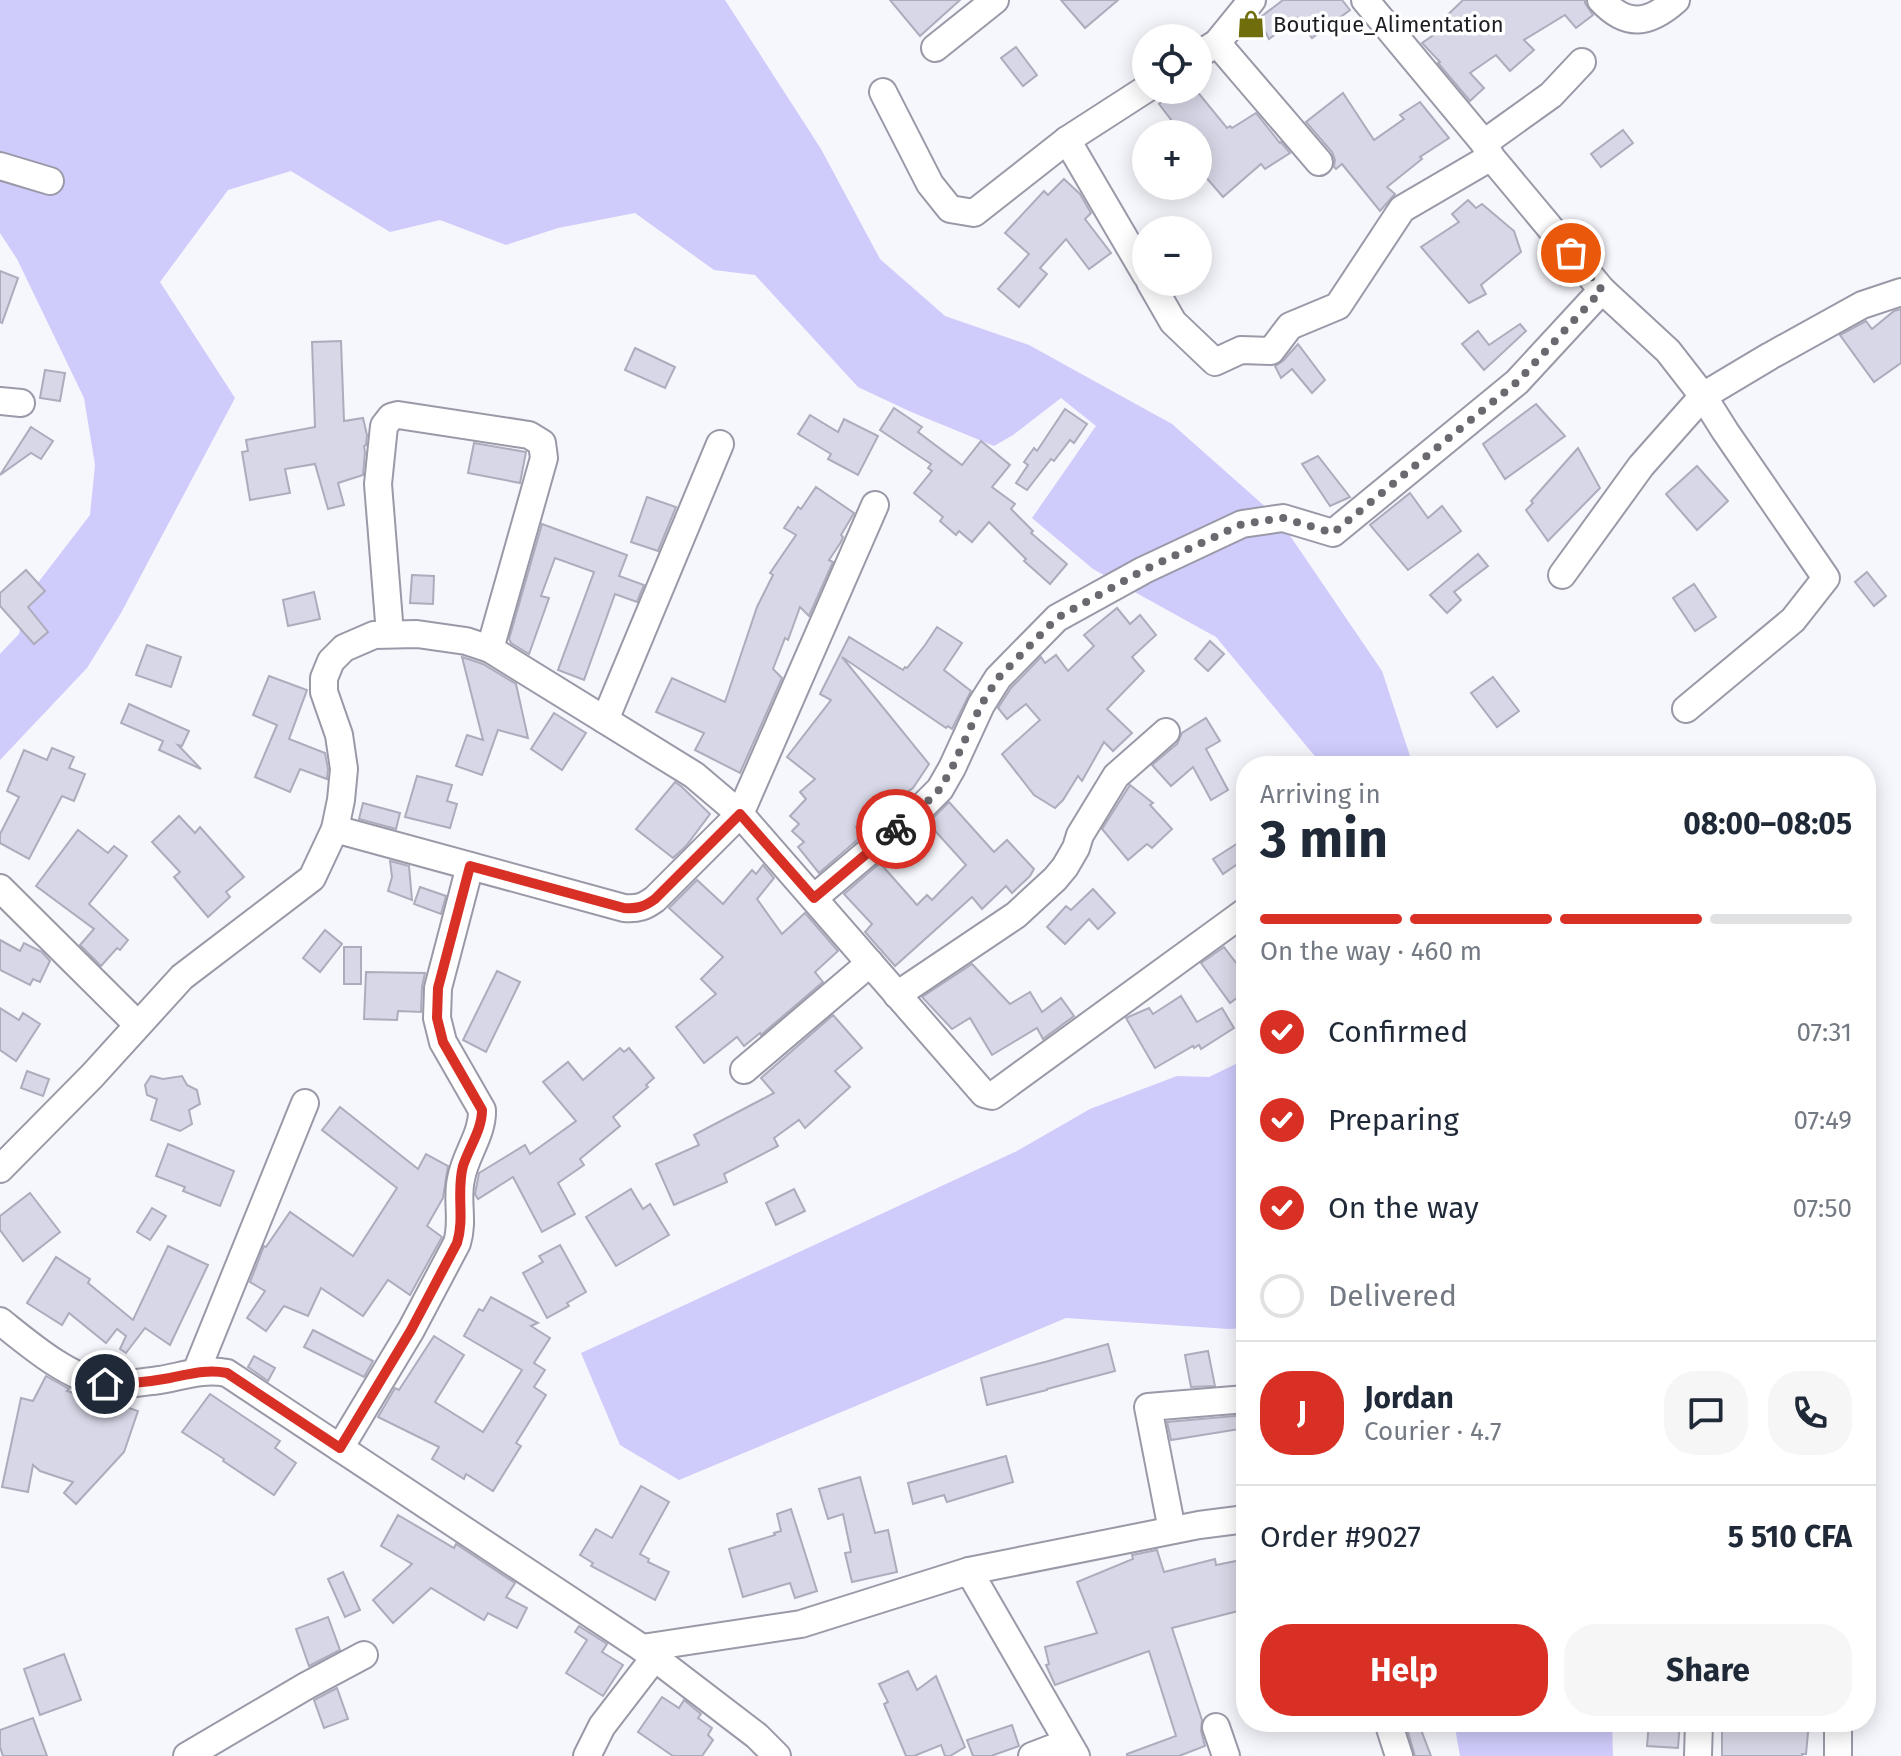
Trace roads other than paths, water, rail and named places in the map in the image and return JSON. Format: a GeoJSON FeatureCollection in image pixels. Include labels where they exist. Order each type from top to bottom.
{"type":"FeatureCollection","features":[{"type":"Feature","properties":{"kind":"street"},"geometry":{"type":"LineString","coordinates":[[935,48],[995,0]]}},
{"type":"Feature","properties":{"kind":"street"},"geometry":{"type":"LineString","coordinates":[[1212,44],[1252,0]]}},
{"type":"Feature","properties":{"kind":"street"},"geometry":{"type":"LineString","coordinates":[[1365,0],[1602,290],[1668,351],[1703,396],[1826,578],[1793,620],[1686,709]]}},
{"type":"Feature","properties":{"kind":"street"},"geometry":{"type":"LineString","coordinates":[[1601,0],[1609,9],[1627,19],[1639,21],[1662,13],[1676,0]]}},
{"type":"Feature","properties":{"kind":"street"},"geometry":{"type":"LineString","coordinates":[[1212,54],[1319,162]]}},
{"type":"Feature","properties":{"kind":"street"},"geometry":{"type":"LineString","coordinates":[[1158,296],[1173,322],[1215,362],[1241,350],[1271,351],[1290,326],[1338,306],[1402,209],[1488,150],[1551,95],[1582,62]]}},
{"type":"Feature","properties":{"kind":"street"},"geometry":{"type":"LineString","coordinates":[[883,92],[930,184],[950,209],[974,213],[1067,140],[1132,98]]}},
{"type":"Feature","properties":{"kind":"street"},"geometry":{"type":"LineString","coordinates":[[1067,140],[1132,251]]}},
{"type":"Feature","properties":{"kind":"street"},"geometry":{"type":"LineString","coordinates":[[0,166],[50,181]]}},
{"type":"Feature","properties":{"kind":"street"},"geometry":{"type":"LineString","coordinates":[[814,898],[940,789],[981,705],[998,678],[1057,618],[1144,570],[1242,524],[1283,518],[1333,533],[1517,382],[1602,290]]}},
{"type":"Feature","properties":{"kind":"street"},"geometry":{"type":"LineString","coordinates":[[1562,575],[1641,466],[1703,396],[1862,305],[1901,292]]}},
{"type":"Feature","properties":{"kind":"street"},"geometry":{"type":"LineString","coordinates":[[390,634],[378,484],[384,426],[391,417],[398,415],[529,435],[542,443],[544,458],[490,649]]}},
{"type":"Feature","properties":{"kind":"street"},"geometry":{"type":"LineString","coordinates":[[605,720],[720,444]]}},
{"type":"Feature","properties":{"kind":"street"},"geometry":{"type":"LineString","coordinates":[[335,829],[624,908],[643,907],[655,899],[740,814],[875,505]]}},
{"type":"Feature","properties":{"kind":"street"},"geometry":{"type":"LineString","coordinates":[[0,1169],[92,1076],[182,977],[312,878],[335,829],[344,769],[339,735],[324,692],[324,678],[331,661],[344,648],[374,635],[417,634],[466,641],[490,649],[694,775],[740,814],[984,1094],[992,1096],[1236,918]]}},
{"type":"Feature","properties":{"kind":"street"},"geometry":{"type":"LineString","coordinates":[[897,995],[1016,915],[1055,879],[1065,867],[1080,835],[1116,776],[1166,732]]}},
{"type":"Feature","properties":{"kind":"street"},"geometry":{"type":"LineString","coordinates":[[340,1448],[411,1330],[462,1229],[460,1184],[482,1120],[482,1110],[443,1042],[437,1018],[438,988],[470,866]]}},
{"type":"Feature","properties":{"kind":"street"},"geometry":{"type":"LineString","coordinates":[[0,888],[138,1025]]}},
{"type":"Feature","properties":{"kind":"street"},"geometry":{"type":"LineString","coordinates":[[744,1070],[870,963]]}},
{"type":"Feature","properties":{"kind":"street"},"geometry":{"type":"LineString","coordinates":[[196,1372],[305,1103]]}},
{"type":"Feature","properties":{"kind":"street"},"geometry":{"type":"LineString","coordinates":[[0,1321],[79,1377],[105,1384],[131,1384],[196,1372],[227,1373],[648,1653],[757,1736],[777,1756]]}},
{"type":"Feature","properties":{"kind":"street"},"geometry":{"type":"LineString","coordinates":[[1172,1530],[1148,1407],[1236,1400]]}},
{"type":"Feature","properties":{"kind":"street"},"geometry":{"type":"LineString","coordinates":[[587,1756],[648,1653],[801,1624],[969,1571],[1236,1520]]}},
{"type":"Feature","properties":{"kind":"street"},"geometry":{"type":"LineString","coordinates":[[969,1571],[1071,1749],[1032,1756]]}},
{"type":"Feature","properties":{"kind":"street"},"geometry":{"type":"LineString","coordinates":[[187,1756],[364,1655]]}},
{"type":"Feature","properties":{"kind":"street"},"geometry":{"type":"LineString","coordinates":[[1216,1727],[1226,1756]]}},
{"type":"Feature","properties":{"kind":"street"},"geometry":{"type":"LineString","coordinates":[[1391,1732],[1399,1756]]}},
{"type":"Feature","properties":{"kind":"street"},"geometry":{"type":"LineString","coordinates":[[1698,1756],[1699,1732]]}},
{"type":"Feature","properties":{"kind":"street"},"geometry":{"type":"LineString","coordinates":[[1838,1732],[1838,1756]]}},
{"type":"Feature","properties":{"kind":"place","name":"Boutique_Alimentation"},"geometry":{"type":"Point","coordinates":[1251,24]}}]}
